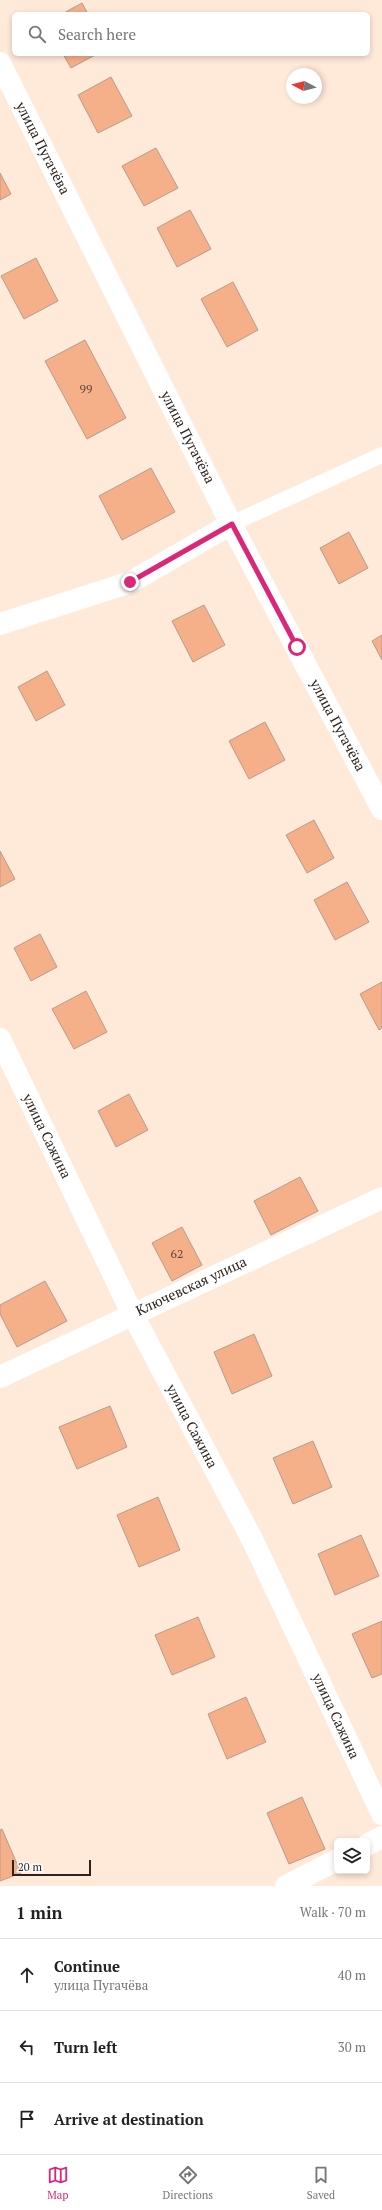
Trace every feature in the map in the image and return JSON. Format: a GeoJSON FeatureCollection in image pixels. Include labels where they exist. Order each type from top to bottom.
{"type":"FeatureCollection","features":[{"type":"Feature","properties":{"kind":"street","name":"улица Пугачёва"},"geometry":{"type":"LineString","coordinates":[[0,63],[232,524],[382,809]]}},
{"type":"Feature","properties":{"kind":"street"},"geometry":{"type":"LineString","coordinates":[[0,624],[130,582],[232,524]]}},
{"type":"Feature","properties":{"kind":"street","name":"улица Сажина"},"geometry":{"type":"LineString","coordinates":[[0,1039],[132,1313],[252,1539],[382,1814]]}},
{"type":"Feature","properties":{"kind":"street","name":"Ключевская улица"},"geometry":{"type":"LineString","coordinates":[[0,1377],[132,1313],[382,1198]]}},
{"type":"Feature","properties":{"kind":"street"},"geometry":{"type":"LineString","coordinates":[[370,1843],[382,1837]]}},
{"type":"Feature","properties":{"kind":"street"},"geometry":{"type":"LineString","coordinates":[[286,1886],[334,1862]]}},
{"type":"Feature","properties":{"kind":"lane"},"geometry":{"type":"LineString","coordinates":[[232,524],[382,455]]}},
{"type":"Feature","properties":{"kind":"building"},"geometry":{"type":"Polygon","coordinates":[[[82,3],[87,12],[66,12],[82,3]]]}},
{"type":"Feature","properties":{"kind":"building"},"geometry":{"type":"Polygon","coordinates":[[[64,56],[93,56],[71,68],[64,56]]]}},
{"type":"Feature","properties":{"kind":"building"},"geometry":{"type":"Polygon","coordinates":[[[111,77],[132,116],[98,133],[78,95],[111,77]]]}},
{"type":"Feature","properties":{"kind":"building"},"geometry":{"type":"Polygon","coordinates":[[[156,148],[178,188],[144,206],[122,166],[156,148]]]}},
{"type":"Feature","properties":{"kind":"building"},"geometry":{"type":"Polygon","coordinates":[[[0,173],[11,194],[0,200],[0,173]]]}},
{"type":"Feature","properties":{"kind":"building"},"geometry":{"type":"Polygon","coordinates":[[[190,210],[211,249],[177,267],[157,228],[190,210]]]}},
{"type":"Feature","properties":{"kind":"building"},"geometry":{"type":"Polygon","coordinates":[[[36,258],[58,301],[24,319],[1,276],[36,258]]]}},
{"type":"Feature","properties":{"kind":"building"},"geometry":{"type":"Polygon","coordinates":[[[233,282],[258,330],[227,347],[201,299],[233,282]]]}},
{"type":"Feature","properties":{"kind":"building"},"geometry":{"type":"Polygon","coordinates":[[[85,340],[126,418],[87,439],[45,361],[85,340]]]}},
{"type":"Feature","properties":{"kind":"building"},"geometry":{"type":"Polygon","coordinates":[[[151,468],[175,512],[122,540],[99,496],[151,468]]]}},
{"type":"Feature","properties":{"kind":"building"},"geometry":{"type":"Polygon","coordinates":[[[349,532],[368,568],[339,584],[320,548],[349,532]]]}},
{"type":"Feature","properties":{"kind":"building"},"geometry":{"type":"Polygon","coordinates":[[[204,605],[225,645],[193,662],[172,621],[204,605]]]}},
{"type":"Feature","properties":{"kind":"building"},"geometry":{"type":"Polygon","coordinates":[[[382,635],[382,660],[372,641],[382,635]]]}},
{"type":"Feature","properties":{"kind":"building"},"geometry":{"type":"Polygon","coordinates":[[[47,671],[65,705],[36,721],[18,687],[47,671]]]}},
{"type":"Feature","properties":{"kind":"building"},"geometry":{"type":"Polygon","coordinates":[[[265,722],[285,760],[249,779],[229,741],[265,722]]]}},
{"type":"Feature","properties":{"kind":"building"},"geometry":{"type":"Polygon","coordinates":[[[314,820],[334,858],[307,873],[286,835],[314,820]]]}},
{"type":"Feature","properties":{"kind":"building"},"geometry":{"type":"Polygon","coordinates":[[[0,851],[15,879],[0,887],[0,851]]]}},
{"type":"Feature","properties":{"kind":"building"},"geometry":{"type":"Polygon","coordinates":[[[347,882],[369,922],[335,940],[314,900],[347,882]]]}},
{"type":"Feature","properties":{"kind":"building"},"geometry":{"type":"Polygon","coordinates":[[[40,934],[57,967],[31,981],[14,948],[40,934]]]}},
{"type":"Feature","properties":{"kind":"building"},"geometry":{"type":"Polygon","coordinates":[[[382,982],[382,1028],[379,1030],[360,994],[382,982]]]}},
{"type":"Feature","properties":{"kind":"building"},"geometry":{"type":"Polygon","coordinates":[[[86,991],[107,1032],[74,1049],[52,1009],[86,991]]]}},
{"type":"Feature","properties":{"kind":"building"},"geometry":{"type":"Polygon","coordinates":[[[129,1094],[148,1130],[116,1147],[98,1111],[129,1094]]]}},
{"type":"Feature","properties":{"kind":"building"},"geometry":{"type":"Polygon","coordinates":[[[300,1177],[318,1211],[271,1235],[254,1201],[300,1177]]]}},
{"type":"Feature","properties":{"kind":"building"},"geometry":{"type":"Polygon","coordinates":[[[182,1227],[202,1265],[172,1281],[152,1243],[182,1227]]]}},
{"type":"Feature","properties":{"kind":"building"},"geometry":{"type":"Polygon","coordinates":[[[45,1281],[67,1321],[17,1347],[0,1314],[0,1305],[45,1281]]]}},
{"type":"Feature","properties":{"kind":"building"},"geometry":{"type":"Polygon","coordinates":[[[254,1334],[272,1376],[232,1394],[214,1352],[254,1334]]]}},
{"type":"Feature","properties":{"kind":"building"},"geometry":{"type":"Polygon","coordinates":[[[110,1406],[127,1447],[77,1469],[59,1427],[110,1406]]]}},
{"type":"Feature","properties":{"kind":"building"},"geometry":{"type":"Polygon","coordinates":[[[313,1441],[332,1487],[293,1504],[273,1458],[313,1441]]]}},
{"type":"Feature","properties":{"kind":"building"},"geometry":{"type":"Polygon","coordinates":[[[158,1497],[180,1550],[139,1567],[117,1515],[158,1497]]]}},
{"type":"Feature","properties":{"kind":"building"},"geometry":{"type":"Polygon","coordinates":[[[361,1535],[379,1576],[335,1595],[318,1554],[361,1535]]]}},
{"type":"Feature","properties":{"kind":"building"},"geometry":{"type":"Polygon","coordinates":[[[198,1617],[215,1657],[172,1675],[155,1635],[198,1617]]]}},
{"type":"Feature","properties":{"kind":"building"},"geometry":{"type":"Polygon","coordinates":[[[382,1621],[382,1674],[372,1678],[352,1634],[382,1621]]]}},
{"type":"Feature","properties":{"kind":"building"},"geometry":{"type":"Polygon","coordinates":[[[246,1697],[266,1742],[227,1759],[208,1714],[246,1697]]]}},
{"type":"Feature","properties":{"kind":"building"},"geometry":{"type":"Polygon","coordinates":[[[302,1797],[325,1849],[289,1864],[267,1813],[302,1797]]]}},
{"type":"Feature","properties":{"kind":"building"},"geometry":{"type":"Polygon","coordinates":[[[2,1829],[21,1873],[0,1881],[0,1830],[2,1829]]]}},
{"type":"Feature","properties":{"kind":"route"},"geometry":{"type":"LineString","coordinates":[[130,582],[232,524],[297,647]]}}]}
